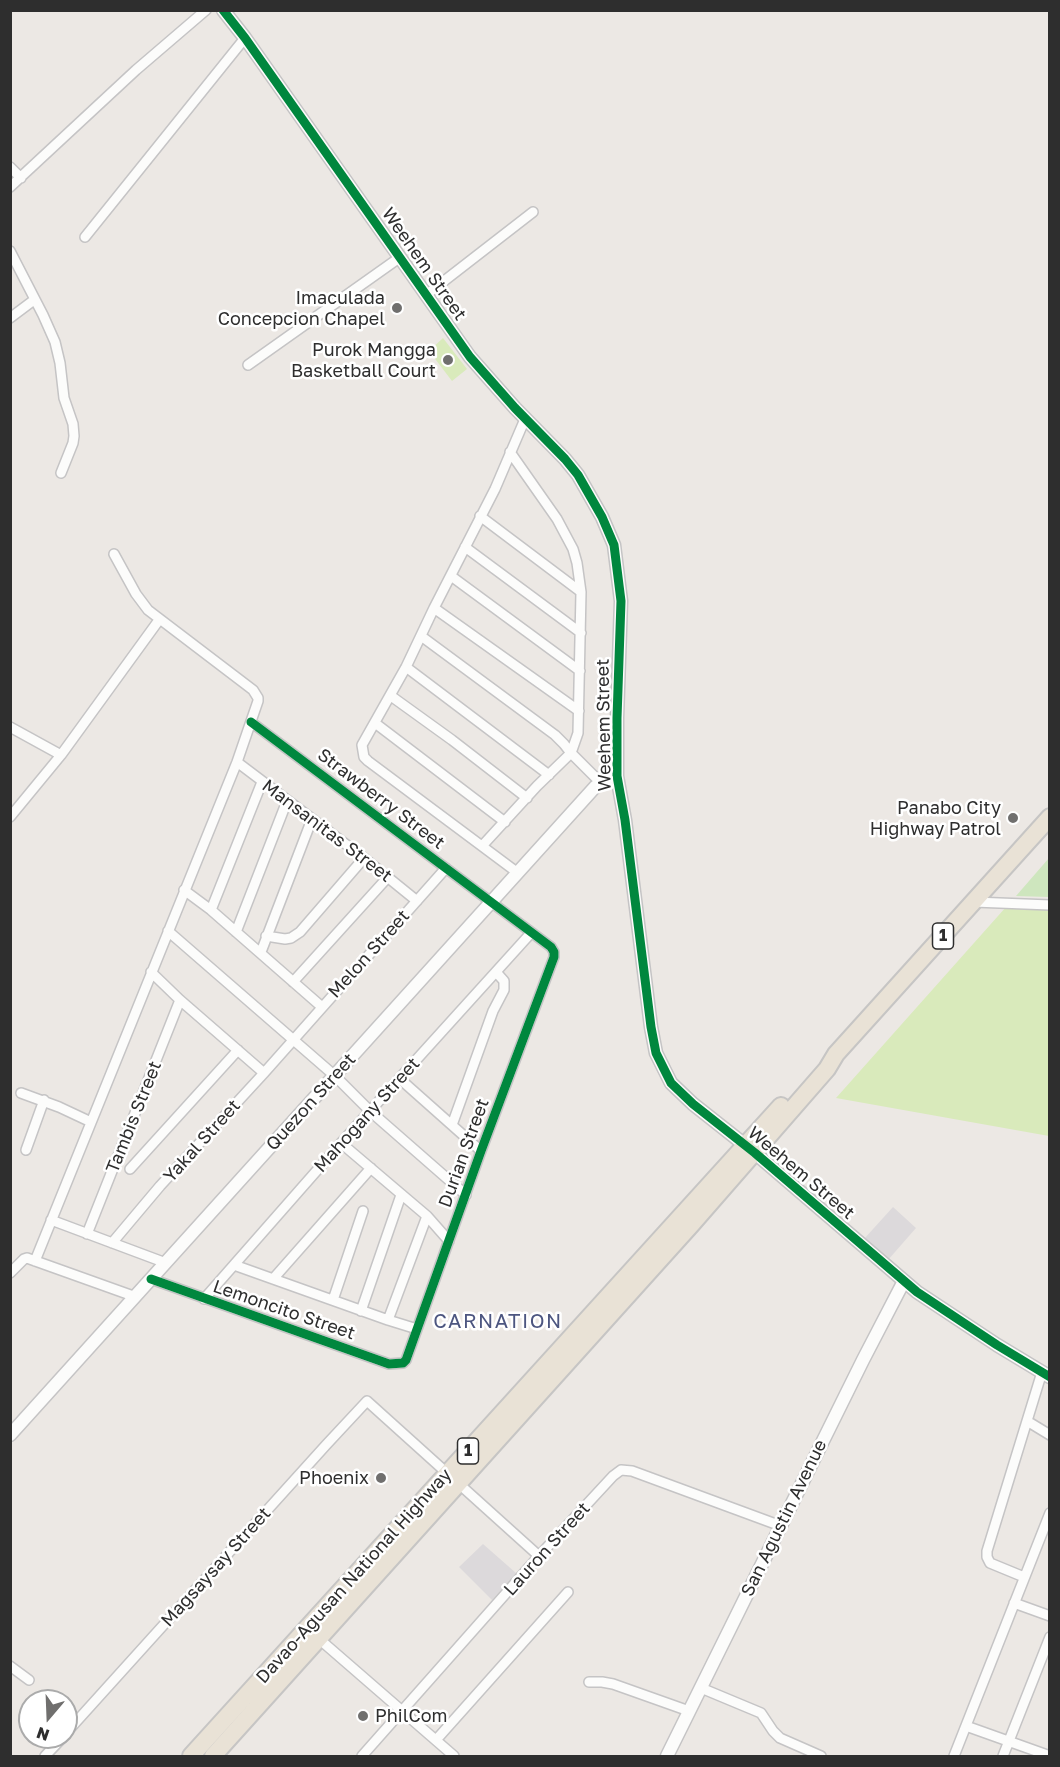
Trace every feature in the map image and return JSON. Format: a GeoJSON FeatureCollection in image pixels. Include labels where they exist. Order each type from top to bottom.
{"type":"FeatureCollection","features":[{"type":"Feature","properties":{"kind":"highway","name":"Davao-Agusan National Highway"},"geometry":{"type":"LineString","coordinates":[[191,1756],[212,1750],[313,1633],[750,1150],[827,1069],[836,1054],[1050,817]]}},
{"type":"Feature","properties":{"kind":"street"},"geometry":{"type":"LineString","coordinates":[[10,188],[136,70],[206,10]]}},
{"type":"Feature","properties":{"kind":"street","name":"Weehem Street"},"geometry":{"type":"LineString","coordinates":[[223,10],[470,357],[578,475],[602,517],[614,545],[621,601],[617,776],[651,1027],[656,1053],[664,1071],[679,1092],[904,1281],[932,1303],[1046,1375]]}},
{"type":"Feature","properties":{"kind":"street"},"geometry":{"type":"LineString","coordinates":[[85,237],[245,38]]}},
{"type":"Feature","properties":{"kind":"street"},"geometry":{"type":"LineString","coordinates":[[10,167],[21,178]]}},
{"type":"Feature","properties":{"kind":"street"},"geometry":{"type":"LineString","coordinates":[[426,296],[533,212]]}},
{"type":"Feature","properties":{"kind":"street"},"geometry":{"type":"LineString","coordinates":[[11,254],[56,348],[60,363],[64,398],[73,424],[74,443],[62,473]]}},
{"type":"Feature","properties":{"kind":"street"},"geometry":{"type":"LineString","coordinates":[[248,365],[399,258]]}},
{"type":"Feature","properties":{"kind":"street"},"geometry":{"type":"LineString","coordinates":[[10,318],[34,300]]}},
{"type":"Feature","properties":{"kind":"street"},"geometry":{"type":"LineString","coordinates":[[518,873],[364,757],[362,745],[406,668],[495,489],[525,419]]}},
{"type":"Feature","properties":{"kind":"street"},"geometry":{"type":"LineString","coordinates":[[482,846],[571,753],[578,733],[581,592],[577,563],[573,549],[557,519],[510,452]]}},
{"type":"Feature","properties":{"kind":"street"},"geometry":{"type":"LineString","coordinates":[[480,516],[581,592]]}},
{"type":"Feature","properties":{"kind":"street"},"geometry":{"type":"LineString","coordinates":[[465,548],[580,633]]}},
{"type":"Feature","properties":{"kind":"street"},"geometry":{"type":"LineString","coordinates":[[35,1261],[237,762],[258,698],[254,690],[148,610],[136,594],[114,554]]}},
{"type":"Feature","properties":{"kind":"street"},"geometry":{"type":"LineString","coordinates":[[451,576],[580,671]]}},
{"type":"Feature","properties":{"kind":"street"},"geometry":{"type":"LineString","coordinates":[[434,608],[579,711]]}},
{"type":"Feature","properties":{"kind":"street"},"geometry":{"type":"LineString","coordinates":[[10,817],[61,755],[159,620]]}},
{"type":"Feature","properties":{"kind":"street"},"geometry":{"type":"LineString","coordinates":[[421,636],[555,735],[600,782]]}},
{"type":"Feature","properties":{"kind":"street"},"geometry":{"type":"LineString","coordinates":[[406,668],[549,775]]}},
{"type":"Feature","properties":{"kind":"street"},"geometry":{"type":"LineString","coordinates":[[391,696],[527,798]]}},
{"type":"Feature","properties":{"kind":"street","name":"Strawberry Street"},"geometry":{"type":"LineString","coordinates":[[251,722],[551,947],[554,957]]}},
{"type":"Feature","properties":{"kind":"street"},"geometry":{"type":"LineString","coordinates":[[375,723],[505,822]]}},
{"type":"Feature","properties":{"kind":"street"},"geometry":{"type":"LineString","coordinates":[[10,727],[61,755]]}},
{"type":"Feature","properties":{"kind":"street","name":"Mansanitas Street"},"geometry":{"type":"LineString","coordinates":[[237,762],[417,901]]}},
{"type":"Feature","properties":{"kind":"street","name":"Quezon Street"},"geometry":{"type":"LineString","coordinates":[[10,1435],[600,782],[617,776]]}},
{"type":"Feature","properties":{"kind":"street"},"geometry":{"type":"LineString","coordinates":[[211,910],[262,782]]}},
{"type":"Feature","properties":{"kind":"street"},"geometry":{"type":"LineString","coordinates":[[236,932],[286,801]]}},
{"type":"Feature","properties":{"kind":"street"},"geometry":{"type":"LineString","coordinates":[[261,952],[312,819]]}},
{"type":"Feature","properties":{"kind":"street"},"geometry":{"type":"LineString","coordinates":[[266,936],[285,939],[300,932],[364,858]]}},
{"type":"Feature","properties":{"kind":"street","name":"Melon Street"},"geometry":{"type":"LineString","coordinates":[[292,1040],[446,868]]}},
{"type":"Feature","properties":{"kind":"street"},"geometry":{"type":"LineString","coordinates":[[293,982],[388,877]]}},
{"type":"Feature","properties":{"kind":"street"},"geometry":{"type":"LineString","coordinates":[[184,890],[261,952],[322,1006]]}},
{"type":"Feature","properties":{"kind":"street"},"geometry":{"type":"LineString","coordinates":[[974,902],[1050,904]]}},
{"type":"Feature","properties":{"kind":"street"},"geometry":{"type":"LineString","coordinates":[[168,931],[335,1076],[370,1111],[466,1195]]}},
{"type":"Feature","properties":{"kind":"street","name":"Mahogany Street"},"geometry":{"type":"LineString","coordinates":[[204,1299],[531,933]]}},
{"type":"Feature","properties":{"kind":"street","name":"Durian Street"},"geometry":{"type":"LineString","coordinates":[[406,1360],[554,957]]}},
{"type":"Feature","properties":{"kind":"street"},"geometry":{"type":"LineString","coordinates":[[151,972],[264,1073]]}},
{"type":"Feature","properties":{"kind":"street"},"geometry":{"type":"LineString","coordinates":[[452,1125],[493,1011],[504,990],[504,981],[496,972]]}},
{"type":"Feature","properties":{"kind":"street","name":"Tambis Street"},"geometry":{"type":"LineString","coordinates":[[87,1234],[180,1000]]}},
{"type":"Feature","properties":{"kind":"street","name":"Yakal Street"},"geometry":{"type":"LineString","coordinates":[[112,1243],[160,1186],[292,1040]]}},
{"type":"Feature","properties":{"kind":"street"},"geometry":{"type":"LineString","coordinates":[[130,1169],[238,1050]]}},
{"type":"Feature","properties":{"kind":"street"},"geometry":{"type":"LineString","coordinates":[[400,1079],[482,1151]]}},
{"type":"Feature","properties":{"kind":"street"},"geometry":{"type":"LineString","coordinates":[[21,1092],[91,1122]]}},
{"type":"Feature","properties":{"kind":"street"},"geometry":{"type":"LineString","coordinates":[[26,1150],[44,1100]]}},
{"type":"Feature","properties":{"kind":"street"},"geometry":{"type":"LineString","coordinates":[[341,1143],[427,1216],[449,1241]]}},
{"type":"Feature","properties":{"kind":"street"},"geometry":{"type":"LineString","coordinates":[[273,1279],[371,1168]]}},
{"type":"Feature","properties":{"kind":"street"},"geometry":{"type":"LineString","coordinates":[[361,1311],[401,1195]]}},
{"type":"Feature","properties":{"kind":"street"},"geometry":{"type":"LineString","coordinates":[[333,1300],[363,1211]]}},
{"type":"Feature","properties":{"kind":"street"},"geometry":{"type":"LineString","coordinates":[[388,1320],[427,1216]]}},
{"type":"Feature","properties":{"kind":"street"},"geometry":{"type":"LineString","coordinates":[[51,1220],[166,1263]]}},
{"type":"Feature","properties":{"kind":"street"},"geometry":{"type":"LineString","coordinates":[[10,1274],[24,1259],[35,1261],[136,1297]]}},
{"type":"Feature","properties":{"kind":"street"},"geometry":{"type":"LineString","coordinates":[[234,1265],[417,1329]]}},
{"type":"Feature","properties":{"kind":"street","name":"Lemoncito Street"},"geometry":{"type":"LineString","coordinates":[[151,1280],[389,1364],[398,1365],[406,1360]]}},
{"type":"Feature","properties":{"kind":"street","name":"San Agustin Avenue"},"geometry":{"type":"LineString","coordinates":[[667,1756],[904,1281]]}},
{"type":"Feature","properties":{"kind":"street"},"geometry":{"type":"LineString","coordinates":[[1024,1577],[990,1563],[987,1551],[1027,1421],[1046,1375]]}},
{"type":"Feature","properties":{"kind":"street","name":"Magsaysay Street"},"geometry":{"type":"LineString","coordinates":[[78,1720],[367,1401],[453,1479]]}},
{"type":"Feature","properties":{"kind":"street"},"geometry":{"type":"LineString","coordinates":[[1027,1421],[1050,1434]]}},
{"type":"Feature","properties":{"kind":"street","name":"Lauron Street"},"geometry":{"type":"LineString","coordinates":[[362,1756],[539,1556],[621,1470],[632,1471],[781,1526]]}},
{"type":"Feature","properties":{"kind":"street"},"geometry":{"type":"LineString","coordinates":[[453,1479],[539,1556]]}},
{"type":"Feature","properties":{"kind":"street"},"geometry":{"type":"LineString","coordinates":[[954,1756],[1050,1513]]}},
{"type":"Feature","properties":{"kind":"street"},"geometry":{"type":"LineString","coordinates":[[436,1740],[568,1592]]}},
{"type":"Feature","properties":{"kind":"street"},"geometry":{"type":"LineString","coordinates":[[1014,1603],[1050,1616]]}},
{"type":"Feature","properties":{"kind":"street"},"geometry":{"type":"LineString","coordinates":[[313,1633],[454,1756]]}},
{"type":"Feature","properties":{"kind":"street"},"geometry":{"type":"LineString","coordinates":[[1003,1756],[1050,1637]]}},
{"type":"Feature","properties":{"kind":"street"},"geometry":{"type":"LineString","coordinates":[[10,1666],[29,1680]]}},
{"type":"Feature","properties":{"kind":"street"},"geometry":{"type":"LineString","coordinates":[[589,1682],[613,1684],[690,1711]]}},
{"type":"Feature","properties":{"kind":"street"},"geometry":{"type":"LineString","coordinates":[[701,1689],[761,1713],[780,1738],[821,1756]]}},
{"type":"Feature","properties":{"kind":"street"},"geometry":{"type":"LineString","coordinates":[[966,1726],[1050,1756]]}},
{"type":"Feature","properties":{"kind":"shaded area"},"geometry":{"type":"Polygon","coordinates":[[[893,1207],[916,1228],[888,1260],[864,1239],[893,1207]]]}},
{"type":"Feature","properties":{"kind":"shaded area"},"geometry":{"type":"Polygon","coordinates":[[[483,1544],[516,1573],[492,1600],[459,1567],[483,1544]]]}},
{"type":"Feature","properties":{"kind":"green space","name":"Purok Mangga Basketball Court"},"geometry":{"type":"Polygon","coordinates":[[[443,338],[467,369],[452,381],[429,351],[443,338]]]}},
{"type":"Feature","properties":{"kind":"green space"},"geometry":{"type":"Polygon","coordinates":[[[1049,858],[1049,897],[1016,896],[1049,858]]]}},
{"type":"Feature","properties":{"kind":"green space"},"geometry":{"type":"Polygon","coordinates":[[[1006,907],[1049,909],[1049,1136],[836,1098],[1006,907]]]}},
{"type":"Feature","properties":{"kind":"cycle path"},"geometry":{"type":"LineString","coordinates":[[223,10],[470,357],[578,475],[602,517],[614,545],[621,601],[617,776],[625,820],[651,1027],[656,1053],[671,1083],[917,1292],[1050,1377]]}},
{"type":"Feature","properties":{"kind":"cycle path"},"geometry":{"type":"LineString","coordinates":[[151,1279],[389,1364],[403,1363],[554,957],[551,947],[251,722]]}},
{"type":"Feature","properties":{"kind":"place","name":"Imaculada Concepcion Chapel"},"geometry":{"type":"Point","coordinates":[397,308]}},
{"type":"Feature","properties":{"kind":"place","name":"Purok Mangga Basketball Court"},"geometry":{"type":"Point","coordinates":[448,360]}},
{"type":"Feature","properties":{"kind":"place","name":"Panabo City Highway Patrol"},"geometry":{"type":"Point","coordinates":[1013,818]}},
{"type":"Feature","properties":{"kind":"place","name":"Phoenix"},"geometry":{"type":"Point","coordinates":[381,1478]}},
{"type":"Feature","properties":{"kind":"place","name":"PhilCom"},"geometry":{"type":"Point","coordinates":[363,1716]}},
{"type":"Feature","properties":{"kind":"district","name":"CARNATION"},"geometry":{"type":"Point","coordinates":[498,1322]}}]}
